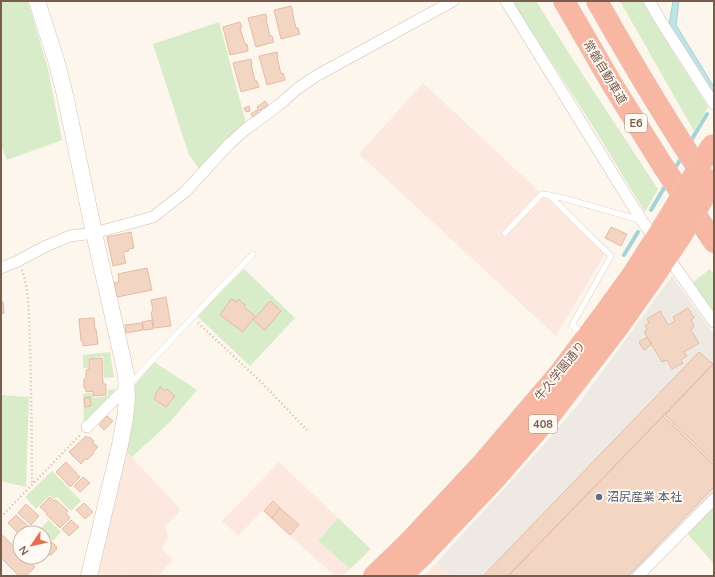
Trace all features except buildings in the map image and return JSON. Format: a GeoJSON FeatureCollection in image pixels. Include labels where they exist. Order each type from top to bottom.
{"type":"FeatureCollection","features":[{"type":"Feature","properties":{"kind":"highway","name":"常磐自動車道"},"geometry":{"type":"LineString","coordinates":[[564,1],[663,166],[714,242]]}},
{"type":"Feature","properties":{"kind":"highway","name":"E6"},"geometry":{"type":"LineString","coordinates":[[596,1],[683,146],[714,192]]}},
{"type":"Feature","properties":{"kind":"highway","name":"牛久学園通り"},"geometry":{"type":"LineString","coordinates":[[374,576],[409,542],[482,464],[558,375],[633,274],[668,219],[713,143]]}},
{"type":"Feature","properties":{"kind":"highway","name":"牛久学園通り"},"geometry":{"type":"LineString","coordinates":[[401,576],[423,555],[484,490],[548,418],[619,326],[668,257],[714,180]]}},
{"type":"Feature","properties":{"kind":"street"},"geometry":{"type":"LineString","coordinates":[[37,1],[56,60],[65,95],[126,374],[127,399],[125,418],[89,576]]}},
{"type":"Feature","properties":{"kind":"street"},"geometry":{"type":"LineString","coordinates":[[1,268],[70,236],[94,233],[153,217],[185,192],[246,129],[279,105],[297,89],[322,73],[454,1]]}},
{"type":"Feature","properties":{"kind":"street"},"geometry":{"type":"LineString","coordinates":[[506,1],[642,221],[714,322]]}},
{"type":"Feature","properties":{"kind":"street"},"geometry":{"type":"LineString","coordinates":[[649,1],[714,104]]}},
{"type":"Feature","properties":{"kind":"street"},"geometry":{"type":"LineString","coordinates":[[87,427],[126,387]]}},
{"type":"Feature","properties":{"kind":"street"},"geometry":{"type":"LineString","coordinates":[[638,576],[714,499]]}},
{"type":"Feature","properties":{"kind":"lane"},"geometry":{"type":"LineString","coordinates":[[505,233],[542,194],[563,198],[642,221]]}},
{"type":"Feature","properties":{"kind":"lane"},"geometry":{"type":"LineString","coordinates":[[549,195],[611,256],[572,325],[587,337]]}},
{"type":"Feature","properties":{"kind":"lane"},"geometry":{"type":"LineString","coordinates":[[126,387],[253,254]]}},
{"type":"Feature","properties":{"kind":"path"},"geometry":{"type":"LineString","coordinates":[[19,260],[25,280],[29,317],[32,408],[32,485]]}},
{"type":"Feature","properties":{"kind":"path"},"geometry":{"type":"LineString","coordinates":[[192,317],[260,381],[307,430]]}},
{"type":"Feature","properties":{"kind":"path"},"geometry":{"type":"LineString","coordinates":[[1,518],[87,427]]}},
{"type":"Feature","properties":{"kind":"shaded area"},"geometry":{"type":"Polygon","coordinates":[[[423,83],[605,254],[556,336],[359,154],[423,83]]]}},
{"type":"Feature","properties":{"kind":"shaded area"},"geometry":{"type":"Polygon","coordinates":[[[672,276],[714,334],[714,492],[633,576],[451,576],[437,562],[541,448],[577,406],[672,276]]]}},
{"type":"Feature","properties":{"kind":"shaded area"},"geometry":{"type":"Polygon","coordinates":[[[125,450],[181,510],[165,526],[168,538],[162,549],[173,560],[158,576],[126,576],[123,573],[120,576],[95,576],[125,450]]]}},
{"type":"Feature","properties":{"kind":"shaded area"},"geometry":{"type":"Polygon","coordinates":[[[279,462],[338,518],[319,541],[350,569],[343,576],[335,576],[262,511],[238,536],[222,521],[279,462]]]}},
{"type":"Feature","properties":{"kind":"shaded area"},"geometry":{"type":"Polygon","coordinates":[[[437,562],[451,576],[423,576],[437,562]]]}},
{"type":"Feature","properties":{"kind":"green space"},"geometry":{"type":"Polygon","coordinates":[[[1,1],[28,1],[48,69],[62,140],[7,160],[1,146],[1,1]]]}},
{"type":"Feature","properties":{"kind":"green space"},"geometry":{"type":"Polygon","coordinates":[[[512,1],[536,1],[658,189],[645,212],[591,123],[512,1]]]}},
{"type":"Feature","properties":{"kind":"green space"},"geometry":{"type":"Polygon","coordinates":[[[620,1],[643,1],[656,25],[708,107],[694,131],[620,1]]]}},
{"type":"Feature","properties":{"kind":"green space"},"geometry":{"type":"Polygon","coordinates":[[[219,22],[246,123],[199,169],[189,155],[153,44],[219,22]]]}},
{"type":"Feature","properties":{"kind":"green space"},"geometry":{"type":"Polygon","coordinates":[[[244,269],[295,318],[250,366],[197,316],[244,269]]]}},
{"type":"Feature","properties":{"kind":"green space"},"geometry":{"type":"Polygon","coordinates":[[[710,269],[714,275],[714,312],[693,282],[710,269]]]}},
{"type":"Feature","properties":{"kind":"green space"},"geometry":{"type":"Polygon","coordinates":[[[110,352],[114,377],[104,378],[103,356],[88,359],[88,368],[83,368],[83,355],[110,352]]]}},
{"type":"Feature","properties":{"kind":"green space"},"geometry":{"type":"Polygon","coordinates":[[[154,362],[197,390],[170,422],[132,457],[125,450],[133,387],[154,362]]]}},
{"type":"Feature","properties":{"kind":"green space"},"geometry":{"type":"Polygon","coordinates":[[[116,389],[84,424],[83,394],[92,393],[93,398],[108,396],[108,390],[116,389]]]}},
{"type":"Feature","properties":{"kind":"green space"},"geometry":{"type":"Polygon","coordinates":[[[1,395],[29,397],[26,487],[1,481],[1,395]]]}},
{"type":"Feature","properties":{"kind":"green space"},"geometry":{"type":"Polygon","coordinates":[[[52,471],[81,501],[71,511],[57,497],[54,499],[50,495],[36,509],[25,497],[52,471]]]}},
{"type":"Feature","properties":{"kind":"green space"},"geometry":{"type":"Polygon","coordinates":[[[714,503],[714,564],[686,532],[714,503]]]}},
{"type":"Feature","properties":{"kind":"green space"},"geometry":{"type":"Polygon","coordinates":[[[338,518],[371,549],[350,569],[318,541],[338,518]]]}},
{"type":"Feature","properties":{"kind":"green space"},"geometry":{"type":"Polygon","coordinates":[[[49,520],[61,532],[53,541],[52,525],[44,525],[49,520]]]}},
{"type":"Feature","properties":{"kind":"water"},"geometry":{"type":"Polygon","coordinates":[[[673,1],[679,1],[676,25],[714,87],[714,96],[669,25],[673,1]]]}},
{"type":"Feature","properties":{"kind":"waterway"},"geometry":{"type":"LineString","coordinates":[[689,144],[707,114]]}},
{"type":"Feature","properties":{"kind":"waterway"},"geometry":{"type":"LineString","coordinates":[[674,170],[683,155]]}},
{"type":"Feature","properties":{"kind":"waterway"},"geometry":{"type":"LineString","coordinates":[[651,210],[667,183]]}},
{"type":"Feature","properties":{"kind":"waterway"},"geometry":{"type":"LineString","coordinates":[[624,255],[638,232]]}},
{"type":"Feature","properties":{"kind":"place","name":"沼尻産業 本社"},"geometry":{"type":"Point","coordinates":[599,497]}}]}
